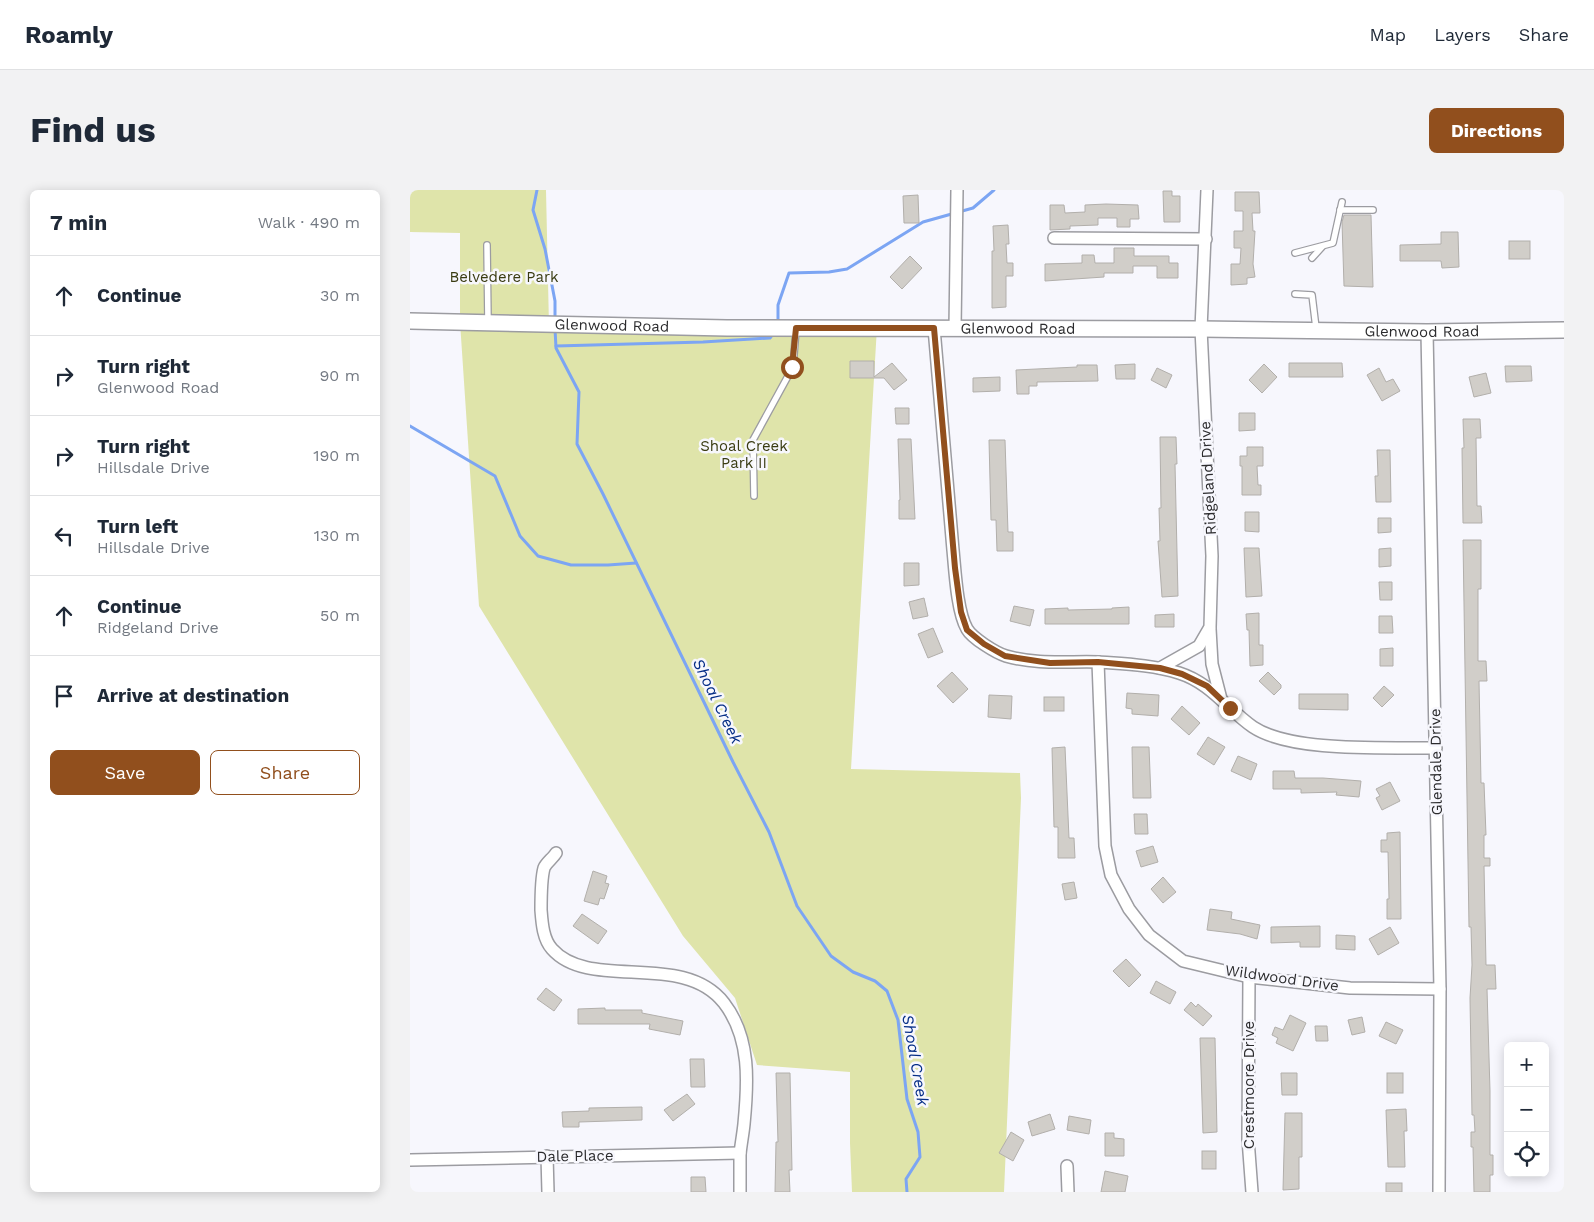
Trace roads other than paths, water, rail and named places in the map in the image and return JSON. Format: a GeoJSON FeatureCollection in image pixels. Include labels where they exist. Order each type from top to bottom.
{"type":"FeatureCollection","features":[{"type":"Feature","properties":{"kind":"main road","name":"Glenwood Road"},"geometry":{"type":"LineString","coordinates":[[410,321],[796,328],[1201,329],[1428,332],[1564,330]]}},
{"type":"Feature","properties":{"kind":"street"},"geometry":{"type":"LineString","coordinates":[[955,328],[957,190]]}},
{"type":"Feature","properties":{"kind":"street","name":"Ridgeland Drive"},"geometry":{"type":"LineString","coordinates":[[1206,190],[1206,239],[1201,329],[1212,556],[1210,627],[1212,664],[1221,699]]}},
{"type":"Feature","properties":{"kind":"street"},"geometry":{"type":"LineString","coordinates":[[1054,238],[1206,239]]}},
{"type":"Feature","properties":{"kind":"street"},"geometry":{"type":"LineString","coordinates":[[934,328],[955,568],[961,612],[967,630],[984,644],[1005,656],[1050,663],[1098,662],[1160,668],[1182,674],[1207,686],[1254,727],[1272,737],[1300,743],[1436,748]]}},
{"type":"Feature","properties":{"kind":"street","name":"Glendale Drive"},"geometry":{"type":"LineString","coordinates":[[1428,332],[1440,989],[1439,1192]]}},
{"type":"Feature","properties":{"kind":"street"},"geometry":{"type":"LineString","coordinates":[[1160,668],[1199,646],[1210,627]]}},
{"type":"Feature","properties":{"kind":"street","name":"Wildwood Drive"},"geometry":{"type":"LineString","coordinates":[[1098,662],[1105,846],[1111,875],[1128,910],[1149,935],[1183,961],[1249,977],[1350,988],[1440,989]]}},
{"type":"Feature","properties":{"kind":"street"},"geometry":{"type":"LineString","coordinates":[[556,853],[544,867],[541,904],[544,934],[551,948],[563,959],[576,966],[655,973],[686,979],[714,992],[733,1016],[740,1030],[746,1061],[744,1124],[740,1153],[740,1192]]}},
{"type":"Feature","properties":{"kind":"street","name":"Crestmoore Drive"},"geometry":{"type":"LineString","coordinates":[[1249,977],[1248,1139],[1252,1192]]}},
{"type":"Feature","properties":{"kind":"street","name":"Dale Place"},"geometry":{"type":"LineString","coordinates":[[410,1160],[740,1153]]}},
{"type":"Feature","properties":{"kind":"street"},"geometry":{"type":"LineString","coordinates":[[548,1156],[548,1192]]}},
{"type":"Feature","properties":{"kind":"street"},"geometry":{"type":"LineString","coordinates":[[1067,1166],[1068,1192]]}},
{"type":"Feature","properties":{"kind":"lane"},"geometry":{"type":"LineString","coordinates":[[1295,253],[1333,244],[1342,202]]}},
{"type":"Feature","properties":{"kind":"lane"},"geometry":{"type":"LineString","coordinates":[[1340,210],[1373,210]]}},
{"type":"Feature","properties":{"kind":"lane"},"geometry":{"type":"LineString","coordinates":[[488,245],[488,322]]}},
{"type":"Feature","properties":{"kind":"lane"},"geometry":{"type":"LineString","coordinates":[[1312,258],[1322,247]]}},
{"type":"Feature","properties":{"kind":"lane"},"geometry":{"type":"LineString","coordinates":[[1295,294],[1312,295],[1316,331]]}},
{"type":"Feature","properties":{"kind":"lane"},"geometry":{"type":"LineString","coordinates":[[754,496],[753,440],[792,367],[796,328]]}},
{"type":"Feature","properties":{"kind":"waterway","name":"Shoal Creek"},"geometry":{"type":"LineString","coordinates":[[537,190],[533,210],[545,249],[555,301],[555,320]]}},
{"type":"Feature","properties":{"kind":"waterway"},"geometry":{"type":"LineString","coordinates":[[778,324],[778,305],[789,273],[829,272],[847,269],[923,222],[973,208],[994,190]]}},
{"type":"Feature","properties":{"kind":"waterway","name":"Shoal Creek"},"geometry":{"type":"LineString","coordinates":[[555,329],[556,348],[579,392],[577,444],[769,832],[797,906],[831,956],[853,972],[875,981],[887,991],[898,1020],[907,1099],[918,1132],[920,1157],[906,1179],[907,1192]]}},
{"type":"Feature","properties":{"kind":"waterway"},"geometry":{"type":"LineString","coordinates":[[556,346],[703,342],[770,338],[773,334]]}},
{"type":"Feature","properties":{"kind":"waterway"},"geometry":{"type":"LineString","coordinates":[[410,426],[495,476],[520,536],[538,556],[571,565],[636,563]]}},
{"type":"Feature","properties":{"kind":"park label","name":"Belvedere Park"},"geometry":{"type":"Point","coordinates":[504,277]}},
{"type":"Feature","properties":{"kind":"park label","name":"Shoal Creek Park II"},"geometry":{"type":"Point","coordinates":[744,454]}}]}
